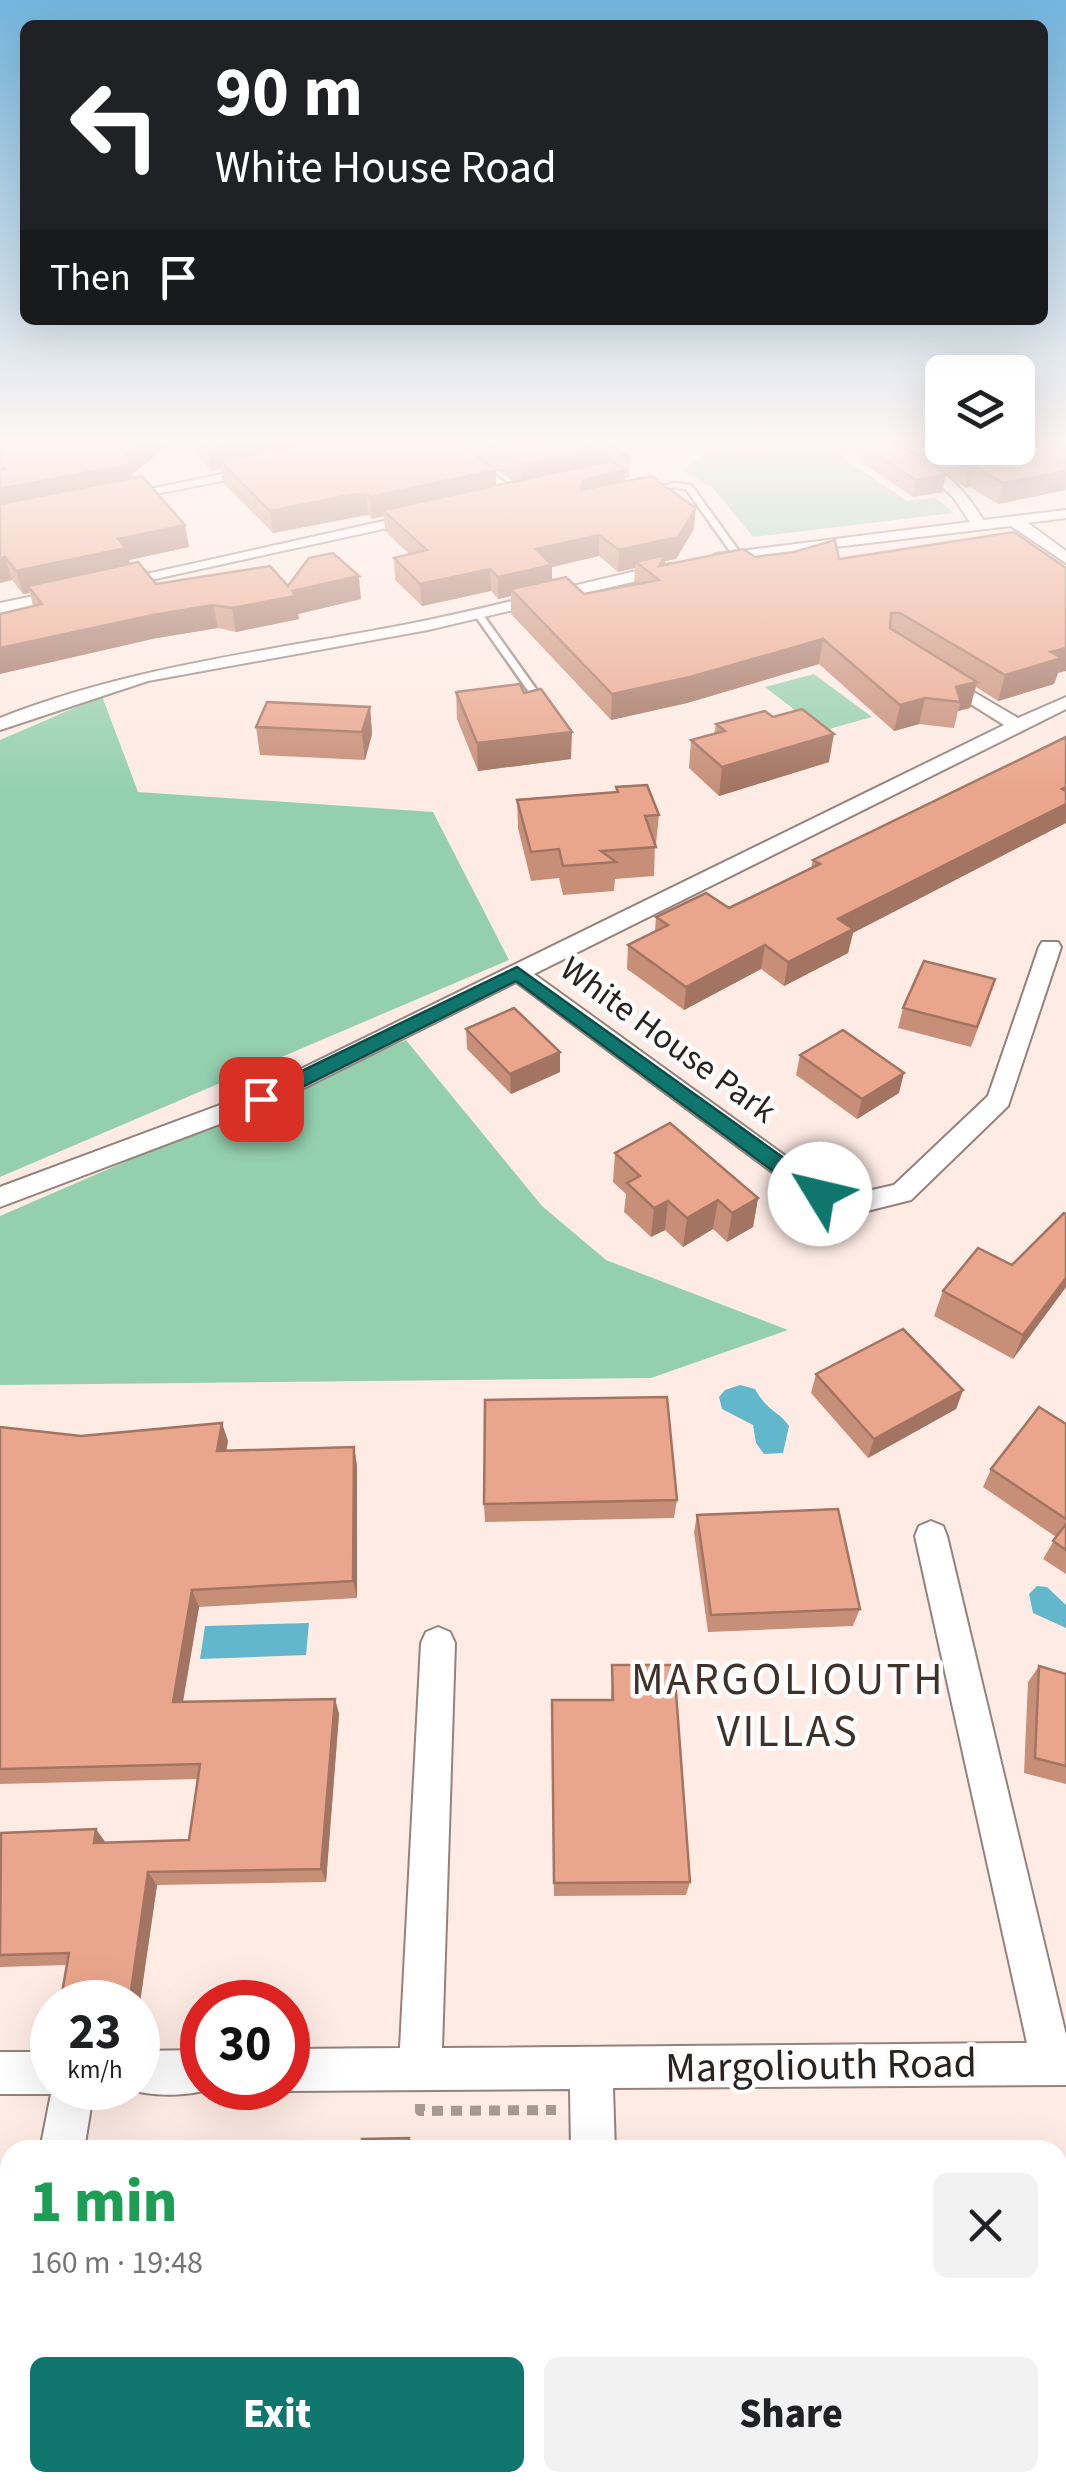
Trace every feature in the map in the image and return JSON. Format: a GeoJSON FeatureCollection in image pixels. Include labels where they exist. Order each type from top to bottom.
{"type":"FeatureCollection","features":[{"type":"Feature","properties":{"kind":"street"},"geometry":{"type":"LineString","coordinates":[[96,587],[232,557]]}},
{"type":"Feature","properties":{"kind":"street"},"geometry":{"type":"LineString","coordinates":[[702,562],[731,557]]}},
{"type":"Feature","properties":{"kind":"street"},"geometry":{"type":"LineString","coordinates":[[0,724],[110,682],[196,663],[392,632],[684,566]]}},
{"type":"Feature","properties":{"kind":"street"},"geometry":{"type":"LineString","coordinates":[[0,608],[76,592]]}},
{"type":"Feature","properties":{"kind":"street"},"geometry":{"type":"LineString","coordinates":[[924,666],[1018,726]]}},
{"type":"Feature","properties":{"kind":"street","name":"White House Park"},"geometry":{"type":"LineString","coordinates":[[1050,947],[1000,1100],[902,1193],[863,1202],[820,1194],[517,972],[1066,702]]}},
{"type":"Feature","properties":{"kind":"street"},"geometry":{"type":"LineString","coordinates":[[0,1197],[261,1099],[517,972]]}},
{"type":"Feature","properties":{"kind":"street","name":"Margoliouth Road"},"geometry":{"type":"LineString","coordinates":[[310,2070],[1059,2064],[931,1536]]}},
{"type":"Feature","properties":{"kind":"street"},"geometry":{"type":"LineString","coordinates":[[420,2068],[438,1643]]}},
{"type":"Feature","properties":{"kind":"street"},"geometry":{"type":"LineString","coordinates":[[591,2070],[593,2140]]}},
{"type":"Feature","properties":{"kind":"street"},"geometry":{"type":"LineString","coordinates":[[0,2073],[30,2073]]}},
{"type":"Feature","properties":{"kind":"street"},"geometry":{"type":"LineString","coordinates":[[64,2140],[70,2110]]}},
{"type":"Feature","properties":{"kind":"lane"},"geometry":{"type":"LineString","coordinates":[[478,614],[552,719]]}},
{"type":"Feature","properties":{"kind":"green space"},"geometry":{"type":"Polygon","coordinates":[[[814,674],[872,717],[822,731],[765,687],[814,674]]]}},
{"type":"Feature","properties":{"kind":"green space"},"geometry":{"type":"Polygon","coordinates":[[[102,696],[138,792],[433,812],[509,960],[0,1177],[0,740],[102,696]]]}},
{"type":"Feature","properties":{"kind":"green space"},"geometry":{"type":"Polygon","coordinates":[[[406,1040],[542,1206],[606,1260],[788,1330],[651,1378],[0,1385],[0,1216],[406,1040]]]}},
{"type":"Feature","properties":{"kind":"water"},"geometry":{"type":"Polygon","coordinates":[[[740,1385],[755,1389],[789,1426],[783,1453],[764,1454],[756,1443],[753,1425],[722,1409],[719,1397],[725,1390],[740,1385]]]}},
{"type":"Feature","properties":{"kind":"water"},"geometry":{"type":"Polygon","coordinates":[[[1037,1586],[1047,1587],[1066,1605],[1066,1628],[1033,1613],[1029,1594],[1037,1586]]]}},
{"type":"Feature","properties":{"kind":"water"},"geometry":{"type":"Polygon","coordinates":[[[309,1623],[306,1655],[200,1659],[205,1626],[309,1623]]]}},
{"type":"Feature","properties":{"kind":"building"},"geometry":{"type":"Polygon","coordinates":[[[5,557],[82,557],[16,571],[5,557]]]}},
{"type":"Feature","properties":{"kind":"building"},"geometry":{"type":"Polygon","coordinates":[[[338,557],[359,576],[292,591],[296,596],[232,608],[213,605],[153,615],[0,648],[0,614],[42,604],[28,586],[138,562],[156,584],[270,566],[288,586],[309,558],[338,557]]]}},
{"type":"Feature","properties":{"kind":"building"},"geometry":{"type":"Polygon","coordinates":[[[544,557],[552,565],[498,577],[490,569],[420,584],[394,558],[544,557]]]}},
{"type":"Feature","properties":{"kind":"building"},"geometry":{"type":"Polygon","coordinates":[[[656,557],[664,557],[659,566],[702,557],[1050,557],[1066,568],[1066,648],[1051,652],[1062,658],[1005,675],[900,613],[891,613],[890,628],[977,682],[956,687],[961,702],[925,698],[900,705],[823,639],[690,677],[612,694],[511,589],[566,577],[584,594],[659,580],[636,562],[656,557]]]}},
{"type":"Feature","properties":{"kind":"building"},"geometry":{"type":"Polygon","coordinates":[[[520,684],[524,693],[541,689],[572,732],[477,743],[456,692],[520,684]]]}},
{"type":"Feature","properties":{"kind":"building"},"geometry":{"type":"Polygon","coordinates":[[[267,702],[370,707],[362,732],[256,727],[267,702]]]}},
{"type":"Feature","properties":{"kind":"building"},"geometry":{"type":"Polygon","coordinates":[[[802,709],[834,734],[722,767],[691,740],[725,731],[716,724],[765,711],[773,717],[802,709]]]}},
{"type":"Feature","properties":{"kind":"building"},"geometry":{"type":"Polygon","coordinates":[[[1066,737],[1066,787],[1062,789],[1066,791],[1066,804],[838,919],[853,929],[788,962],[765,945],[686,987],[628,945],[668,925],[656,917],[706,893],[729,908],[820,864],[813,860],[1066,737]]]}},
{"type":"Feature","properties":{"kind":"building"},"geometry":{"type":"Polygon","coordinates":[[[647,785],[659,815],[645,816],[656,847],[601,851],[616,862],[563,866],[559,849],[531,852],[517,800],[618,792],[616,787],[647,785]]]}},
{"type":"Feature","properties":{"kind":"building"},"geometry":{"type":"Polygon","coordinates":[[[924,961],[995,979],[977,1027],[903,1008],[924,961]]]}},
{"type":"Feature","properties":{"kind":"building"},"geometry":{"type":"Polygon","coordinates":[[[514,1008],[560,1052],[510,1074],[466,1029],[514,1008]]]}},
{"type":"Feature","properties":{"kind":"building"},"geometry":{"type":"Polygon","coordinates":[[[843,1030],[904,1073],[862,1099],[800,1055],[843,1030]]]}},
{"type":"Feature","properties":{"kind":"building"},"geometry":{"type":"Polygon","coordinates":[[[670,1123],[758,1198],[732,1213],[718,1200],[687,1218],[668,1201],[654,1208],[627,1183],[640,1176],[615,1153],[670,1123]]]}},
{"type":"Feature","properties":{"kind":"building"},"geometry":{"type":"Polygon","coordinates":[[[1064,1213],[1066,1278],[1023,1335],[943,1291],[978,1248],[1012,1265],[1064,1213]]]}},
{"type":"Feature","properties":{"kind":"building"},"geometry":{"type":"Polygon","coordinates":[[[903,1329],[963,1390],[874,1439],[816,1374],[903,1329]]]}},
{"type":"Feature","properties":{"kind":"building"},"geometry":{"type":"Polygon","coordinates":[[[667,1397],[677,1500],[484,1504],[485,1400],[667,1397]]]}},
{"type":"Feature","properties":{"kind":"building"},"geometry":{"type":"Polygon","coordinates":[[[1039,1407],[1066,1424],[1066,1519],[991,1469],[1039,1407]]]}},
{"type":"Feature","properties":{"kind":"building"},"geometry":{"type":"Polygon","coordinates":[[[222,1423],[217,1451],[354,1447],[353,1581],[192,1590],[173,1702],[335,1699],[321,1869],[148,1872],[133,1980],[64,1980],[69,1953],[0,1955],[1,1833],[96,1829],[94,1843],[189,1840],[200,1764],[0,1769],[0,1427],[81,1436],[222,1423]]]}},
{"type":"Feature","properties":{"kind":"building"},"geometry":{"type":"Polygon","coordinates":[[[838,1509],[860,1609],[711,1615],[697,1515],[838,1509]]]}},
{"type":"Feature","properties":{"kind":"building"},"geometry":{"type":"Polygon","coordinates":[[[1066,1524],[1066,1550],[1053,1541],[1066,1524]]]}},
{"type":"Feature","properties":{"kind":"building"},"geometry":{"type":"Polygon","coordinates":[[[612,1665],[674,1665],[690,1882],[554,1883],[552,1700],[613,1700],[612,1665]]]}},
{"type":"Feature","properties":{"kind":"building"},"geometry":{"type":"Polygon","coordinates":[[[1039,1666],[1066,1674],[1066,1766],[1035,1758],[1039,1666]]]}},
{"type":"Feature","properties":{"kind":"building"},"geometry":{"type":"Polygon","coordinates":[[[409,2138],[409,2140],[362,2139],[409,2138]]]}},
{"type":"Feature","properties":{"kind":"district","name":"MARGOLIOUTH VILLAS"},"geometry":{"type":"Point","coordinates":[788,1706]}},
{"type":"Feature","properties":{"kind":"route"},"geometry":{"type":"LineString","coordinates":[[261,1099],[517,972],[820,1194]]}}]}
